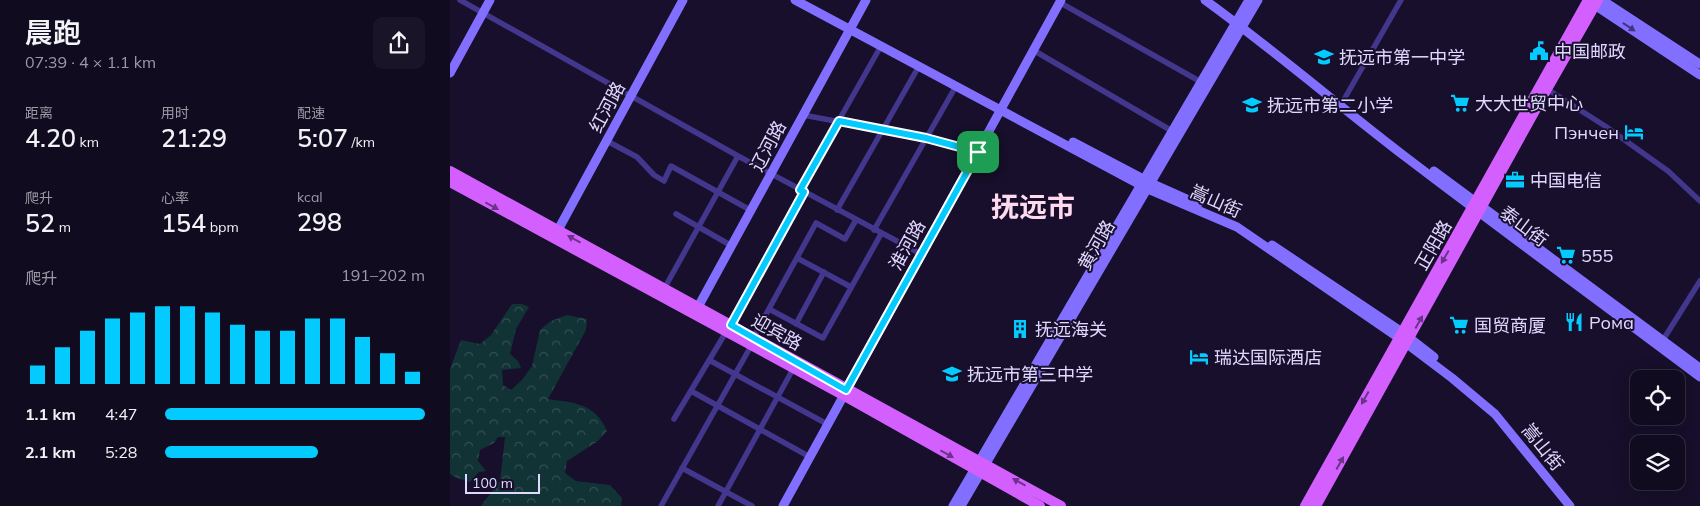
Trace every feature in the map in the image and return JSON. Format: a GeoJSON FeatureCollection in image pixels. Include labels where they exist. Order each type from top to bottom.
{"type":"FeatureCollection","features":[{"type":"Feature","properties":{"kind":"main road"},"geometry":{"type":"LineString","coordinates":[[450,73],[490,0]]}},
{"type":"Feature","properties":{"kind":"main road","name":"红河路"},"geometry":{"type":"LineString","coordinates":[[558,230],[684,0]]}},
{"type":"Feature","properties":{"kind":"main road","name":"嵩山街"},"geometry":{"type":"LineString","coordinates":[[795,0],[851,27],[1146,184],[1239,222],[1404,338],[1497,408],[1577,506]]}},
{"type":"Feature","properties":{"kind":"main road","name":"嵩山街"},"geometry":{"type":"LineString","coordinates":[[806,0],[881,46],[1001,108]]}},
{"type":"Feature","properties":{"kind":"main road","name":"辽河路"},"geometry":{"type":"LineString","coordinates":[[698,307],[866,0]]}},
{"type":"Feature","properties":{"kind":"main road","name":"泰山街"},"geometry":{"type":"LineString","coordinates":[[1204,0],[1239,25],[1331,99],[1700,368]]}},
{"type":"Feature","properties":{"kind":"main road","name":"黄河路"},"geometry":{"type":"LineString","coordinates":[[953,506],[980,467],[1146,184],[1239,25],[1249,0]]}},
{"type":"Feature","properties":{"kind":"main road","name":"黄河路"},"geometry":{"type":"LineString","coordinates":[[1146,184],[1172,131],[1201,82],[1258,0]]}},
{"type":"Feature","properties":{"kind":"main road","name":"淮河路"},"geometry":{"type":"LineString","coordinates":[[783,506],[1060,1]]}},
{"type":"Feature","properties":{"kind":"main road"},"geometry":{"type":"LineString","coordinates":[[1594,1],[1700,64]]}},
{"type":"Feature","properties":{"kind":"main road"},"geometry":{"type":"LineString","coordinates":[[1594,1],[1700,75]]}},
{"type":"Feature","properties":{"kind":"main road","name":"正阳路"},"geometry":{"type":"LineString","coordinates":[[1478,207],[1547,89],[1594,1]]}},
{"type":"Feature","properties":{"kind":"main road","name":"正阳路"},"geometry":{"type":"LineString","coordinates":[[1305,506],[1404,338],[1594,1]]}},
{"type":"Feature","properties":{"kind":"main road","name":"泰山街"},"geometry":{"type":"LineString","coordinates":[[1331,99],[1342,103],[1700,377]]}},
{"type":"Feature","properties":{"kind":"main road","name":"迎宾路"},"geometry":{"type":"LineString","coordinates":[[450,171],[698,307],[729,329]]}},
{"type":"Feature","properties":{"kind":"main road","name":"迎宾路"},"geometry":{"type":"LineString","coordinates":[[450,182],[729,329],[980,467],[1061,506]]}},
{"type":"Feature","properties":{"kind":"main road","name":"嵩山街"},"geometry":{"type":"LineString","coordinates":[[1404,338],[1495,414],[1570,506]]}},
{"type":"Feature","properties":{"kind":"main road","name":"正阳路"},"geometry":{"type":"LineString","coordinates":[[1316,506],[1404,338]]}},
{"type":"Feature","properties":{"kind":"main road","name":"迎宾路"},"geometry":{"type":"LineString","coordinates":[[752,342],[793,369],[845,392]]}},
{"type":"Feature","properties":{"kind":"main road","name":"黄河路"},"geometry":{"type":"LineString","coordinates":[[961,506],[980,467]]}},
{"type":"Feature","properties":{"kind":"main road","name":"迎宾路"},"geometry":{"type":"LineString","coordinates":[[980,467],[1040,506]]}},
{"type":"Feature","properties":{"kind":"street"},"geometry":{"type":"LineString","coordinates":[[460,0],[738,156],[921,254]]}},
{"type":"Feature","properties":{"kind":"street"},"geometry":{"type":"LineString","coordinates":[[1342,103],[1402,0]]}},
{"type":"Feature","properties":{"kind":"street"},"geometry":{"type":"LineString","coordinates":[[1060,1],[1201,82]]}},
{"type":"Feature","properties":{"kind":"street"},"geometry":{"type":"LineString","coordinates":[[674,419],[729,329],[839,121],[881,46]]}},
{"type":"Feature","properties":{"kind":"street"},"geometry":{"type":"LineString","coordinates":[[1033,50],[1172,131]]}},
{"type":"Feature","properties":{"kind":"street"},"geometry":{"type":"LineString","coordinates":[[837,210],[884,130],[918,66]]}},
{"type":"Feature","properties":{"kind":"street"},"geometry":{"type":"LineString","coordinates":[[874,230],[956,86]]}},
{"type":"Feature","properties":{"kind":"street"},"geometry":{"type":"LineString","coordinates":[[1547,89],[1605,126],[1660,166],[1700,202]]}},
{"type":"Feature","properties":{"kind":"street"},"geometry":{"type":"LineString","coordinates":[[803,115],[926,138],[978,152]]}},
{"type":"Feature","properties":{"kind":"street"},"geometry":{"type":"LineString","coordinates":[[607,140],[637,157],[654,175],[664,181],[671,166],[752,211]]}},
{"type":"Feature","properties":{"kind":"street"},"geometry":{"type":"LineString","coordinates":[[664,288],[738,156]]}},
{"type":"Feature","properties":{"kind":"street"},"geometry":{"type":"LineString","coordinates":[[676,214],[732,246]]}},
{"type":"Feature","properties":{"kind":"street"},"geometry":{"type":"LineString","coordinates":[[661,506],[816,223],[845,239],[856,220]]}},
{"type":"Feature","properties":{"kind":"street"},"geometry":{"type":"LineString","coordinates":[[769,309],[823,338],[881,234]]}},
{"type":"Feature","properties":{"kind":"street"},"geometry":{"type":"LineString","coordinates":[[797,258],[851,287]]}},
{"type":"Feature","properties":{"kind":"street"},"geometry":{"type":"LineString","coordinates":[[796,324],[824,272]]}},
{"type":"Feature","properties":{"kind":"street"},"geometry":{"type":"LineString","coordinates":[[1662,340],[1700,281]]}},
{"type":"Feature","properties":{"kind":"street"},"geometry":{"type":"LineString","coordinates":[[709,360],[828,424]]}},
{"type":"Feature","properties":{"kind":"street"},"geometry":{"type":"LineString","coordinates":[[718,506],[793,369]]}},
{"type":"Feature","properties":{"kind":"street"},"geometry":{"type":"LineString","coordinates":[[691,391],[810,457]]}},
{"type":"Feature","properties":{"kind":"street"},"geometry":{"type":"LineString","coordinates":[[682,468],[752,506]]}},
{"type":"Feature","properties":{"kind":"green space"},"geometry":{"type":"Polygon","coordinates":[[[512,304],[522,304],[529,307],[516,329],[510,354],[518,361],[521,368],[502,370],[503,385],[511,390],[522,380],[532,366],[540,330],[551,321],[567,315],[587,319],[586,330],[548,399],[583,406],[597,415],[602,422],[607,431],[598,441],[567,461],[565,473],[576,481],[610,485],[622,498],[621,506],[481,506],[500,481],[505,437],[498,437],[494,443],[480,450],[478,461],[486,471],[479,472],[470,482],[450,474],[450,369],[461,340],[480,344],[491,335],[512,304]]]}},
{"type":"Feature","properties":{"kind":"place","name":"中国邮政"},"geometry":{"type":"Point","coordinates":[1539,51]}},
{"type":"Feature","properties":{"kind":"place","name":"抚远市第一中学"},"geometry":{"type":"Point","coordinates":[1324,57]}},
{"type":"Feature","properties":{"kind":"place","name":"大大世贸中心"},"geometry":{"type":"Point","coordinates":[1460,103]}},
{"type":"Feature","properties":{"kind":"place","name":"抚远市第二小学"},"geometry":{"type":"Point","coordinates":[1252,105]}},
{"type":"Feature","properties":{"kind":"place","name":"Пэнчен"},"geometry":{"type":"Point","coordinates":[1634,132]}},
{"type":"Feature","properties":{"kind":"place","name":"中国电信"},"geometry":{"type":"Point","coordinates":[1515,180]}},
{"type":"Feature","properties":{"kind":"place","name":"555"},"geometry":{"type":"Point","coordinates":[1566,255]}},
{"type":"Feature","properties":{"kind":"place","name":"Рома"},"geometry":{"type":"Point","coordinates":[1574,322]}},
{"type":"Feature","properties":{"kind":"place","name":"国贸商厦"},"geometry":{"type":"Point","coordinates":[1459,325]}},
{"type":"Feature","properties":{"kind":"place","name":"抚远海关"},"geometry":{"type":"Point","coordinates":[1020,329]}},
{"type":"Feature","properties":{"kind":"place","name":"瑞达国际酒店"},"geometry":{"type":"Point","coordinates":[1199,357]}},
{"type":"Feature","properties":{"kind":"place","name":"抚远市第三中学"},"geometry":{"type":"Point","coordinates":[952,374]}},
{"type":"Feature","properties":{"kind":"district","name":"抚远市"},"geometry":{"type":"Point","coordinates":[1033,206]}},
{"type":"Feature","properties":{"kind":"route"},"geometry":{"type":"LineString","coordinates":[[839,121],[926,138],[978,152],[846,390],[731,325],[804,192],[800,190],[839,121]]}}]}
